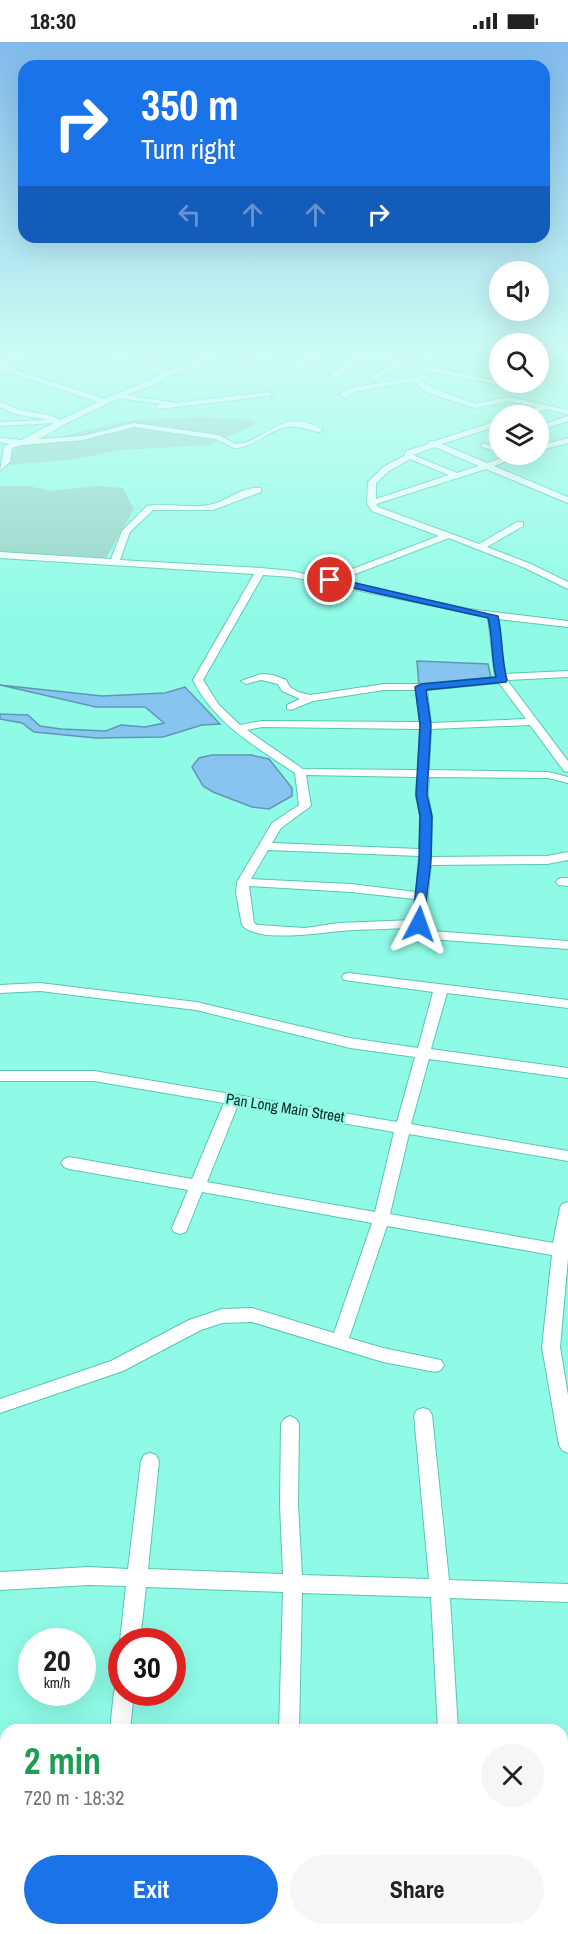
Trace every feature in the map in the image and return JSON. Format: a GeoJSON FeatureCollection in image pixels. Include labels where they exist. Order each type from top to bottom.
{"type":"FeatureCollection","features":[{"type":"Feature","properties":{"kind":"street"},"geometry":{"type":"LineString","coordinates":[[0,468],[6,462],[3,443],[26,442]]}},
{"type":"Feature","properties":{"kind":"street"},"geometry":{"type":"LineString","coordinates":[[228,442],[234,446],[252,442]]}},
{"type":"Feature","properties":{"kind":"street"},"geometry":{"type":"LineString","coordinates":[[568,500],[432,443],[409,453],[409,456],[386,469],[372,482],[370,503],[375,509],[480,547],[568,586]]}},
{"type":"Feature","properties":{"kind":"street"},"geometry":{"type":"LineString","coordinates":[[485,445],[489,447]]}},
{"type":"Feature","properties":{"kind":"street"},"geometry":{"type":"LineString","coordinates":[[409,456],[458,476]]}},
{"type":"Feature","properties":{"kind":"street"},"geometry":{"type":"LineString","coordinates":[[370,503],[492,465]]}},
{"type":"Feature","properties":{"kind":"street"},"geometry":{"type":"LineString","coordinates":[[115,562],[126,531],[147,509],[210,507],[220,505],[241,493],[258,490]]}},
{"type":"Feature","properties":{"kind":"street"},"geometry":{"type":"LineString","coordinates":[[480,547],[520,524]]}},
{"type":"Feature","properties":{"kind":"street"},"geometry":{"type":"LineString","coordinates":[[330,580],[446,535]]}},
{"type":"Feature","properties":{"kind":"street"},"geometry":{"type":"LineString","coordinates":[[0,555],[261,571],[330,580],[493,616],[568,624]]}},
{"type":"Feature","properties":{"kind":"street"},"geometry":{"type":"LineString","coordinates":[[261,571],[198,680],[202,692],[228,720],[300,772],[548,775],[568,780]]}},
{"type":"Feature","properties":{"kind":"street"},"geometry":{"type":"LineString","coordinates":[[493,616],[497,633],[496,659],[501,678],[568,768]]}},
{"type":"Feature","properties":{"kind":"street"},"geometry":{"type":"LineString","coordinates":[[291,707],[310,698],[384,687],[421,687],[501,678],[568,674]]}},
{"type":"Feature","properties":{"kind":"street"},"geometry":{"type":"LineString","coordinates":[[246,681],[261,677],[273,678],[282,682],[286,689],[294,694],[310,698]]}},
{"type":"Feature","properties":{"kind":"street"},"geometry":{"type":"LineString","coordinates":[[421,687],[426,725],[422,773],[422,795],[426,816],[425,857],[419,924],[423,934],[568,945]]}},
{"type":"Feature","properties":{"kind":"street"},"geometry":{"type":"LineString","coordinates":[[239,728],[262,724],[426,725],[532,722]]}},
{"type":"Feature","properties":{"kind":"street"},"geometry":{"type":"LineString","coordinates":[[300,772],[305,806],[276,826],[243,882],[242,894],[248,925],[255,929],[305,932],[339,927],[419,924]]}},
{"type":"Feature","properties":{"kind":"street"},"geometry":{"type":"LineString","coordinates":[[264,846],[326,847],[425,857],[548,860],[568,856]]}},
{"type":"Feature","properties":{"kind":"street"},"geometry":{"type":"LineString","coordinates":[[243,882],[351,888],[421,896]]}},
{"type":"Feature","properties":{"kind":"street"},"geometry":{"type":"LineString","coordinates":[[349,977],[568,1004]]}},
{"type":"Feature","properties":{"kind":"street"},"geometry":{"type":"LineString","coordinates":[[0,988],[40,987],[196,1006],[350,1043],[568,1073]]}},
{"type":"Feature","properties":{"kind":"street"},"geometry":{"type":"LineString","coordinates":[[339,1342],[381,1220],[403,1126],[441,988]]}},
{"type":"Feature","properties":{"kind":"street","name":"Pan Long Main Street"},"geometry":{"type":"LineString","coordinates":[[0,1076],[94,1076],[232,1101],[403,1126],[568,1156]]}},
{"type":"Feature","properties":{"kind":"street"},"geometry":{"type":"LineString","coordinates":[[180,1228],[232,1101]]}},
{"type":"Feature","properties":{"kind":"street"},"geometry":{"type":"LineString","coordinates":[[69,1163],[564,1252]]}},
{"type":"Feature","properties":{"kind":"street"},"geometry":{"type":"LineString","coordinates":[[568,1208],[551,1347],[568,1445]]}},
{"type":"Feature","properties":{"kind":"street"},"geometry":{"type":"LineString","coordinates":[[0,1406],[117,1366],[195,1325],[222,1316],[252,1315],[383,1355],[435,1365]]}},
{"type":"Feature","properties":{"kind":"street"},"geometry":{"type":"LineString","coordinates":[[423,1415],[440,1588],[448,1724]]}},
{"type":"Feature","properties":{"kind":"street"},"geometry":{"type":"LineString","coordinates":[[289,1724],[294,1583],[289,1504],[290,1424]]}},
{"type":"Feature","properties":{"kind":"street"},"geometry":{"type":"LineString","coordinates":[[131,1628],[150,1461]]}},
{"type":"Feature","properties":{"kind":"street"},"geometry":{"type":"LineString","coordinates":[[0,1581],[53,1576],[137,1577],[568,1593]]}},
{"type":"Feature","properties":{"kind":"street"},"geometry":{"type":"LineString","coordinates":[[121,1724],[123,1706]]}},
{"type":"Feature","properties":{"kind":"shaded area"},"geometry":{"type":"Polygon","coordinates":[[[38,442],[216,442],[210,445],[121,450],[68,460],[8,465],[15,448],[38,442]]]}},
{"type":"Feature","properties":{"kind":"shaded area"},"geometry":{"type":"Polygon","coordinates":[[[0,486],[27,486],[53,491],[97,486],[123,488],[134,509],[106,558],[0,552],[0,486]]]}},
{"type":"Feature","properties":{"kind":"shaded area"},"geometry":{"type":"Polygon","coordinates":[[[417,661],[488,664],[491,678],[419,686],[417,661]]]}},
{"type":"Feature","properties":{"kind":"shaded area"},"geometry":{"type":"Polygon","coordinates":[[[0,685],[102,696],[165,693],[185,687],[220,724],[202,725],[163,737],[96,738],[34,732],[22,723],[0,719],[0,714],[28,715],[40,726],[61,729],[106,731],[121,725],[145,727],[164,723],[145,707],[96,707],[0,685]]]}},
{"type":"Feature","properties":{"kind":"shaded area"},"geometry":{"type":"Polygon","coordinates":[[[212,755],[251,755],[269,759],[292,788],[292,796],[269,809],[252,807],[213,792],[203,786],[192,767],[199,758],[212,755]]]}},
{"type":"Feature","properties":{"kind":"route"},"geometry":{"type":"LineString","coordinates":[[330,580],[446,608],[493,616],[497,633],[496,659],[502,680],[421,687],[426,725],[422,795],[426,816],[425,861],[419,924]]}}]}
